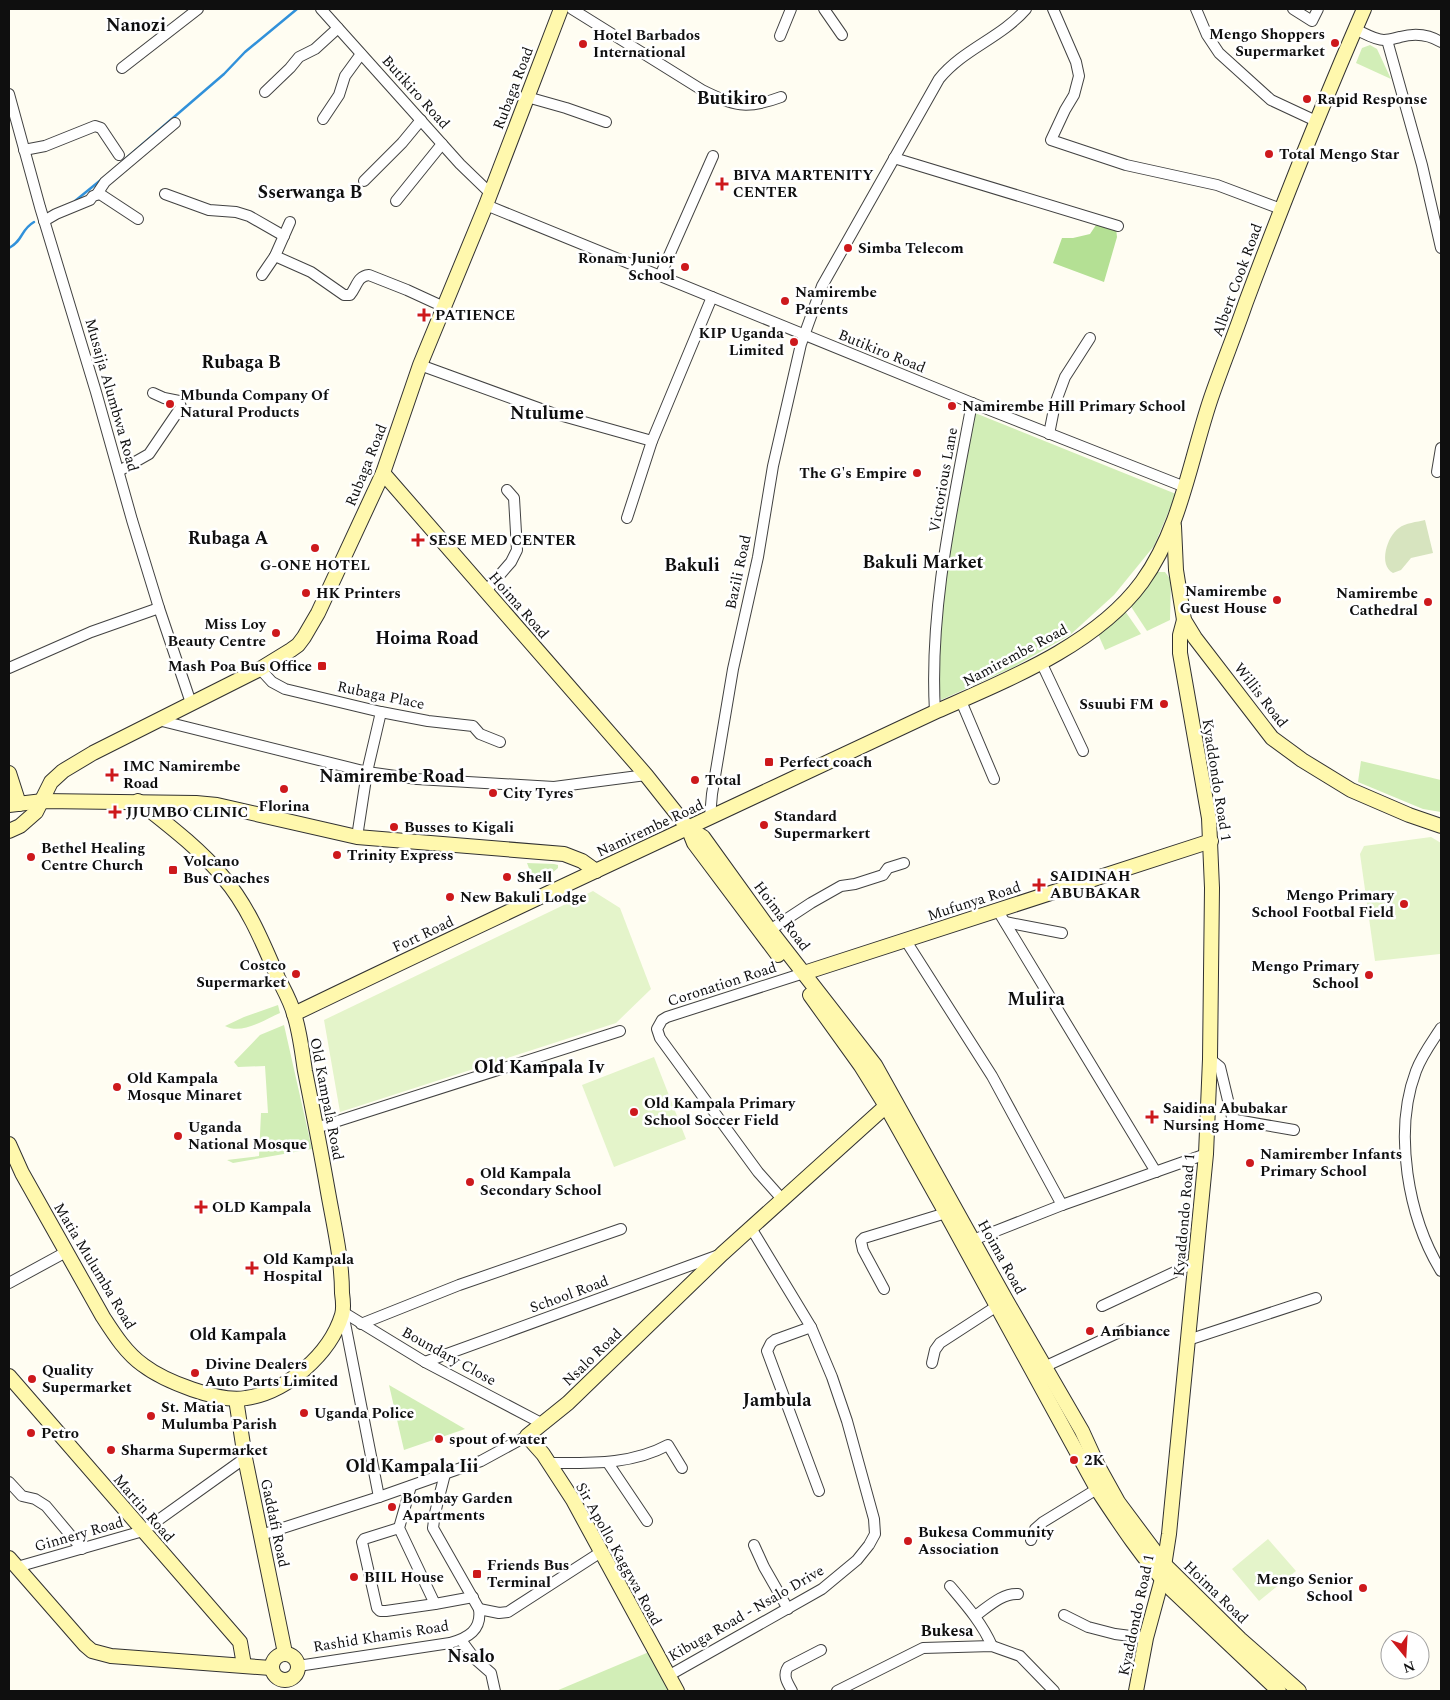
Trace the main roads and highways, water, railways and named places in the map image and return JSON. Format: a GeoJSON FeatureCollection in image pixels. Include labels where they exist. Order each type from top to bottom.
{"type":"FeatureCollection","features":[{"type":"Feature","properties":{"kind":"main road","name":"Rubaga Road"},"geometry":{"type":"LineString","coordinates":[[43,801],[51,782],[63,770],[260,669],[298,645],[304,637],[318,613],[383,473],[420,365],[488,199],[561,9]]}},
{"type":"Feature","properties":{"kind":"main road","name":"Albert Cook Road"},"geometry":{"type":"LineString","coordinates":[[1152,566],[1174,525],[1211,398],[1281,209],[1364,9]]}},
{"type":"Feature","properties":{"kind":"main road","name":"Hoima Road"},"geometry":{"type":"LineString","coordinates":[[383,473],[646,775],[688,828],[694,843],[763,936],[800,975],[875,1065],[896,1099],[1044,1367],[1082,1431],[1098,1466],[1118,1502],[1165,1564],[1240,1639],[1299,1691]]}},
{"type":"Feature","properties":{"kind":"main road","name":"Willis Road"},"geometry":{"type":"LineString","coordinates":[[1174,525],[1176,570],[1184,620],[1272,738],[1302,760],[1351,790],[1409,815],[1441,826]]}},
{"type":"Feature","properties":{"kind":"main road"},"geometry":{"type":"LineString","coordinates":[[1152,566],[1176,570]]}},
{"type":"Feature","properties":{"kind":"main road","name":"Namirembe Road"},"geometry":{"type":"LineString","coordinates":[[14,804],[43,801],[138,801],[217,805],[357,837],[564,854],[582,861],[596,871],[961,701],[1072,645],[1097,627],[1130,596],[1152,566]]}},
{"type":"Feature","properties":{"kind":"main road","name":"Kyaddondo Road 1"},"geometry":{"type":"LineString","coordinates":[[1136,1691],[1146,1638],[1165,1564],[1206,1154],[1210,1059],[1211,841],[1209,818],[1180,653],[1180,635],[1184,620]]}},
{"type":"Feature","properties":{"kind":"main road"},"geometry":{"type":"LineString","coordinates":[[9,773],[14,804]]}},
{"type":"Feature","properties":{"kind":"main road"},"geometry":{"type":"LineString","coordinates":[[9,832],[29,820],[43,801]]}},
{"type":"Feature","properties":{"kind":"main road","name":"Old Kampala Road"},"geometry":{"type":"LineString","coordinates":[[138,801],[170,826],[200,854],[233,890],[246,910],[294,1014],[340,1262],[343,1312],[333,1336],[313,1362],[286,1383],[257,1396],[236,1399]]}},
{"type":"Feature","properties":{"kind":"main road","name":"Hoima Road"},"geometry":{"type":"LineString","coordinates":[[688,828],[703,837],[770,930],[886,1106],[1097,1488],[1129,1536],[1162,1579],[1279,1691]]}},
{"type":"Feature","properties":{"kind":"main road","name":"Mufunya Road"},"geometry":{"type":"LineString","coordinates":[[800,975],[906,941],[1001,916],[1211,841]]}},
{"type":"Feature","properties":{"kind":"main road","name":"Fort Road"},"geometry":{"type":"LineString","coordinates":[[566,884],[582,861]]}},
{"type":"Feature","properties":{"kind":"main road","name":"Fort Road"},"geometry":{"type":"LineString","coordinates":[[294,1014],[596,871]]}},
{"type":"Feature","properties":{"kind":"main road","name":"Nsalo Road"},"geometry":{"type":"LineString","coordinates":[[526,1436],[568,1403],[722,1254],[886,1106]]}},
{"type":"Feature","properties":{"kind":"main road","name":"Matia Mulumba Road"},"geometry":{"type":"LineString","coordinates":[[9,1144],[22,1173],[66,1252],[116,1336],[142,1365],[169,1380],[217,1396],[236,1399]]}},
{"type":"Feature","properties":{"kind":"main road","name":"Martin Road"},"geometry":{"type":"LineString","coordinates":[[9,1376],[240,1642],[244,1666]]}},
{"type":"Feature","properties":{"kind":"main road","name":"Gaddafi Road"},"geometry":{"type":"LineString","coordinates":[[236,1399],[245,1458],[285,1653]]}},
{"type":"Feature","properties":{"kind":"main road","name":"Sir Apollo Kaggwa Road"},"geometry":{"type":"LineString","coordinates":[[526,1436],[549,1463],[587,1525],[677,1691]]}},
{"type":"Feature","properties":{"kind":"main road"},"geometry":{"type":"LineString","coordinates":[[13,1562],[92,1651],[111,1656],[272,1668]]}},
{"type":"Feature","properties":{"kind":"main road"},"geometry":{"type":"LineString","coordinates":[[285,1653],[294,1657],[298,1666],[289,1685],[278,1678],[272,1668],[275,1658],[285,1653]]}},
{"type":"Feature","properties":{"kind":"waterway"},"geometry":{"type":"LineString","coordinates":[[123,161],[224,74],[245,52],[297,9]]}},
{"type":"Feature","properties":{"kind":"waterway"},"geometry":{"type":"LineString","coordinates":[[75,201],[102,179]]}},
{"type":"Feature","properties":{"kind":"waterway"},"geometry":{"type":"LineString","coordinates":[[9,248],[17,242],[26,228],[34,222]]}},
{"type":"Feature","properties":{"kind":"place","name":"Mengo Shoppers Supermarket"},"geometry":{"type":"Point","coordinates":[1335,43]}},
{"type":"Feature","properties":{"kind":"place","name":"Hotel Barbados International"},"geometry":{"type":"Point","coordinates":[583,44]}},
{"type":"Feature","properties":{"kind":"place","name":"Rapid Response"},"geometry":{"type":"Point","coordinates":[1307,99]}},
{"type":"Feature","properties":{"kind":"place","name":"Total Mengo Star"},"geometry":{"type":"Point","coordinates":[1269,154]}},
{"type":"Feature","properties":{"kind":"place","name":"BIVA MARTENITY CENTER"},"geometry":{"type":"Point","coordinates":[722,184]}},
{"type":"Feature","properties":{"kind":"place","name":"Simba Telecom"},"geometry":{"type":"Point","coordinates":[848,248]}},
{"type":"Feature","properties":{"kind":"place","name":"Ronam Junior School"},"geometry":{"type":"Point","coordinates":[685,267]}},
{"type":"Feature","properties":{"kind":"place","name":"Namirembe Parents"},"geometry":{"type":"Point","coordinates":[785,301]}},
{"type":"Feature","properties":{"kind":"place","name":"PATIENCE"},"geometry":{"type":"Point","coordinates":[424,315]}},
{"type":"Feature","properties":{"kind":"place","name":"KIP Uganda Limited"},"geometry":{"type":"Point","coordinates":[794,342]}},
{"type":"Feature","properties":{"kind":"place","name":"Mbunda Company Of Natural Products"},"geometry":{"type":"Point","coordinates":[170,404]}},
{"type":"Feature","properties":{"kind":"place","name":"Namirembe Hill Primary School"},"geometry":{"type":"Point","coordinates":[952,406]}},
{"type":"Feature","properties":{"kind":"place","name":"The G's Empire"},"geometry":{"type":"Point","coordinates":[917,473]}},
{"type":"Feature","properties":{"kind":"place","name":"SESE MED CENTER"},"geometry":{"type":"Point","coordinates":[418,540]}},
{"type":"Feature","properties":{"kind":"place","name":"G-ONE HOTEL"},"geometry":{"type":"Point","coordinates":[315,548]}},
{"type":"Feature","properties":{"kind":"place","name":"HK Printers"},"geometry":{"type":"Point","coordinates":[306,593]}},
{"type":"Feature","properties":{"kind":"place","name":"Namirembe Guest House"},"geometry":{"type":"Point","coordinates":[1277,600]}},
{"type":"Feature","properties":{"kind":"place","name":"Namirembe Cathedral"},"geometry":{"type":"Point","coordinates":[1428,602]}},
{"type":"Feature","properties":{"kind":"place","name":"Miss Loy Beauty Centre"},"geometry":{"type":"Point","coordinates":[276,633]}},
{"type":"Feature","properties":{"kind":"place","name":"Mash Poa Bus Office"},"geometry":{"type":"Point","coordinates":[322,666]}},
{"type":"Feature","properties":{"kind":"place","name":"Ssuubi FM"},"geometry":{"type":"Point","coordinates":[1164,704]}},
{"type":"Feature","properties":{"kind":"place","name":"Perfect coach"},"geometry":{"type":"Point","coordinates":[769,762]}},
{"type":"Feature","properties":{"kind":"place","name":"IMC Namirembe Road"},"geometry":{"type":"Point","coordinates":[112,775]}},
{"type":"Feature","properties":{"kind":"place","name":"Total"},"geometry":{"type":"Point","coordinates":[695,780]}},
{"type":"Feature","properties":{"kind":"place","name":"Florina"},"geometry":{"type":"Point","coordinates":[284,789]}},
{"type":"Feature","properties":{"kind":"place","name":"City Tyres"},"geometry":{"type":"Point","coordinates":[493,793]}},
{"type":"Feature","properties":{"kind":"place","name":"JJUMBO CLINIC"},"geometry":{"type":"Point","coordinates":[115,812]}},
{"type":"Feature","properties":{"kind":"place","name":"Standard Supermarkert"},"geometry":{"type":"Point","coordinates":[764,825]}},
{"type":"Feature","properties":{"kind":"place","name":"Busses to Kigali"},"geometry":{"type":"Point","coordinates":[394,827]}},
{"type":"Feature","properties":{"kind":"place","name":"Trinity Express"},"geometry":{"type":"Point","coordinates":[337,855]}},
{"type":"Feature","properties":{"kind":"place","name":"Bethel Healing Centre Church"},"geometry":{"type":"Point","coordinates":[31,857]}},
{"type":"Feature","properties":{"kind":"place","name":"Volcano Bus Coaches"},"geometry":{"type":"Point","coordinates":[173,870]}},
{"type":"Feature","properties":{"kind":"place","name":"Shell"},"geometry":{"type":"Point","coordinates":[507,877]}},
{"type":"Feature","properties":{"kind":"place","name":"SAIDINAH ABUBAKAR"},"geometry":{"type":"Point","coordinates":[1039,885]}},
{"type":"Feature","properties":{"kind":"place","name":"New Bakuli Lodge"},"geometry":{"type":"Point","coordinates":[450,897]}},
{"type":"Feature","properties":{"kind":"place","name":"Mengo Primary School Footbal Field"},"geometry":{"type":"Point","coordinates":[1404,904]}},
{"type":"Feature","properties":{"kind":"place","name":"Costco Supermarket"},"geometry":{"type":"Point","coordinates":[296,974]}},
{"type":"Feature","properties":{"kind":"place","name":"Mengo Primary School"},"geometry":{"type":"Point","coordinates":[1369,975]}},
{"type":"Feature","properties":{"kind":"place","name":"Old Kampala Mosque Minaret"},"geometry":{"type":"Point","coordinates":[117,1087]}},
{"type":"Feature","properties":{"kind":"place","name":"Old Kampala Primary School Soccer Field"},"geometry":{"type":"Point","coordinates":[634,1112]}},
{"type":"Feature","properties":{"kind":"place","name":"Saidina Abubakar Nursing Home"},"geometry":{"type":"Point","coordinates":[1152,1117]}},
{"type":"Feature","properties":{"kind":"place","name":"Uganda National Mosque"},"geometry":{"type":"Point","coordinates":[178,1136]}},
{"type":"Feature","properties":{"kind":"place","name":"Namirember Infants Primary School"},"geometry":{"type":"Point","coordinates":[1250,1163]}},
{"type":"Feature","properties":{"kind":"place","name":"Old Kampala Secondary School"},"geometry":{"type":"Point","coordinates":[470,1182]}},
{"type":"Feature","properties":{"kind":"place","name":"OLD Kampala"},"geometry":{"type":"Point","coordinates":[201,1207]}},
{"type":"Feature","properties":{"kind":"place","name":"Old Kampala Hospital"},"geometry":{"type":"Point","coordinates":[252,1268]}},
{"type":"Feature","properties":{"kind":"place","name":"Ambiance"},"geometry":{"type":"Point","coordinates":[1090,1331]}},
{"type":"Feature","properties":{"kind":"place","name":"Divine Dealers Auto Parts Limited"},"geometry":{"type":"Point","coordinates":[195,1373]}},
{"type":"Feature","properties":{"kind":"place","name":"Quality Supermarket"},"geometry":{"type":"Point","coordinates":[32,1379]}},
{"type":"Feature","properties":{"kind":"place","name":"Uganda Police"},"geometry":{"type":"Point","coordinates":[304,1413]}},
{"type":"Feature","properties":{"kind":"place","name":"St. Matia Mulumba Parish"},"geometry":{"type":"Point","coordinates":[151,1416]}},
{"type":"Feature","properties":{"kind":"place","name":"Petro"},"geometry":{"type":"Point","coordinates":[31,1433]}},
{"type":"Feature","properties":{"kind":"place","name":"spout of water"},"geometry":{"type":"Point","coordinates":[439,1439]}},
{"type":"Feature","properties":{"kind":"place","name":"Sharma Supermarket"},"geometry":{"type":"Point","coordinates":[111,1450]}},
{"type":"Feature","properties":{"kind":"place","name":"2K"},"geometry":{"type":"Point","coordinates":[1074,1460]}},
{"type":"Feature","properties":{"kind":"place","name":"Bombay Garden Apartments"},"geometry":{"type":"Point","coordinates":[392,1507]}},
{"type":"Feature","properties":{"kind":"place","name":"Bukesa Community Association"},"geometry":{"type":"Point","coordinates":[908,1541]}},
{"type":"Feature","properties":{"kind":"place","name":"Friends Bus Terminal"},"geometry":{"type":"Point","coordinates":[477,1574]}},
{"type":"Feature","properties":{"kind":"place","name":"BIIL House"},"geometry":{"type":"Point","coordinates":[354,1577]}},
{"type":"Feature","properties":{"kind":"place","name":"Mengo Senior School"},"geometry":{"type":"Point","coordinates":[1363,1588]}},
{"type":"Feature","properties":{"kind":"district","name":"Nanozi"},"geometry":{"type":"Point","coordinates":[136,25]}},
{"type":"Feature","properties":{"kind":"district","name":"Butikiro"},"geometry":{"type":"Point","coordinates":[732,98]}},
{"type":"Feature","properties":{"kind":"district","name":"Sserwanga B"},"geometry":{"type":"Point","coordinates":[310,192]}},
{"type":"Feature","properties":{"kind":"district","name":"Rubaga B"},"geometry":{"type":"Point","coordinates":[241,362]}},
{"type":"Feature","properties":{"kind":"district","name":"Ntulume"},"geometry":{"type":"Point","coordinates":[547,413]}},
{"type":"Feature","properties":{"kind":"district","name":"Rubaga A"},"geometry":{"type":"Point","coordinates":[228,538]}},
{"type":"Feature","properties":{"kind":"district","name":"Bakuli Market"},"geometry":{"type":"Point","coordinates":[923,562]}},
{"type":"Feature","properties":{"kind":"district","name":"Bakuli"},"geometry":{"type":"Point","coordinates":[692,565]}},
{"type":"Feature","properties":{"kind":"district","name":"Hoima Road"},"geometry":{"type":"Point","coordinates":[427,638]}},
{"type":"Feature","properties":{"kind":"district","name":"Namirembe Road"},"geometry":{"type":"Point","coordinates":[392,776]}},
{"type":"Feature","properties":{"kind":"district","name":"Mulira"},"geometry":{"type":"Point","coordinates":[1036,999]}},
{"type":"Feature","properties":{"kind":"district","name":"Old Kampala Iv"},"geometry":{"type":"Point","coordinates":[539,1067]}},
{"type":"Feature","properties":{"kind":"district","name":"Old Kampala"},"geometry":{"type":"Point","coordinates":[238,1334]}},
{"type":"Feature","properties":{"kind":"district","name":"Jambula"},"geometry":{"type":"Point","coordinates":[777,1400]}},
{"type":"Feature","properties":{"kind":"district","name":"Old Kampala Iii"},"geometry":{"type":"Point","coordinates":[412,1466]}},
{"type":"Feature","properties":{"kind":"district","name":"Bukesa"},"geometry":{"type":"Point","coordinates":[947,1630]}},
{"type":"Feature","properties":{"kind":"district","name":"Nsalo"},"geometry":{"type":"Point","coordinates":[471,1656]}}]}
